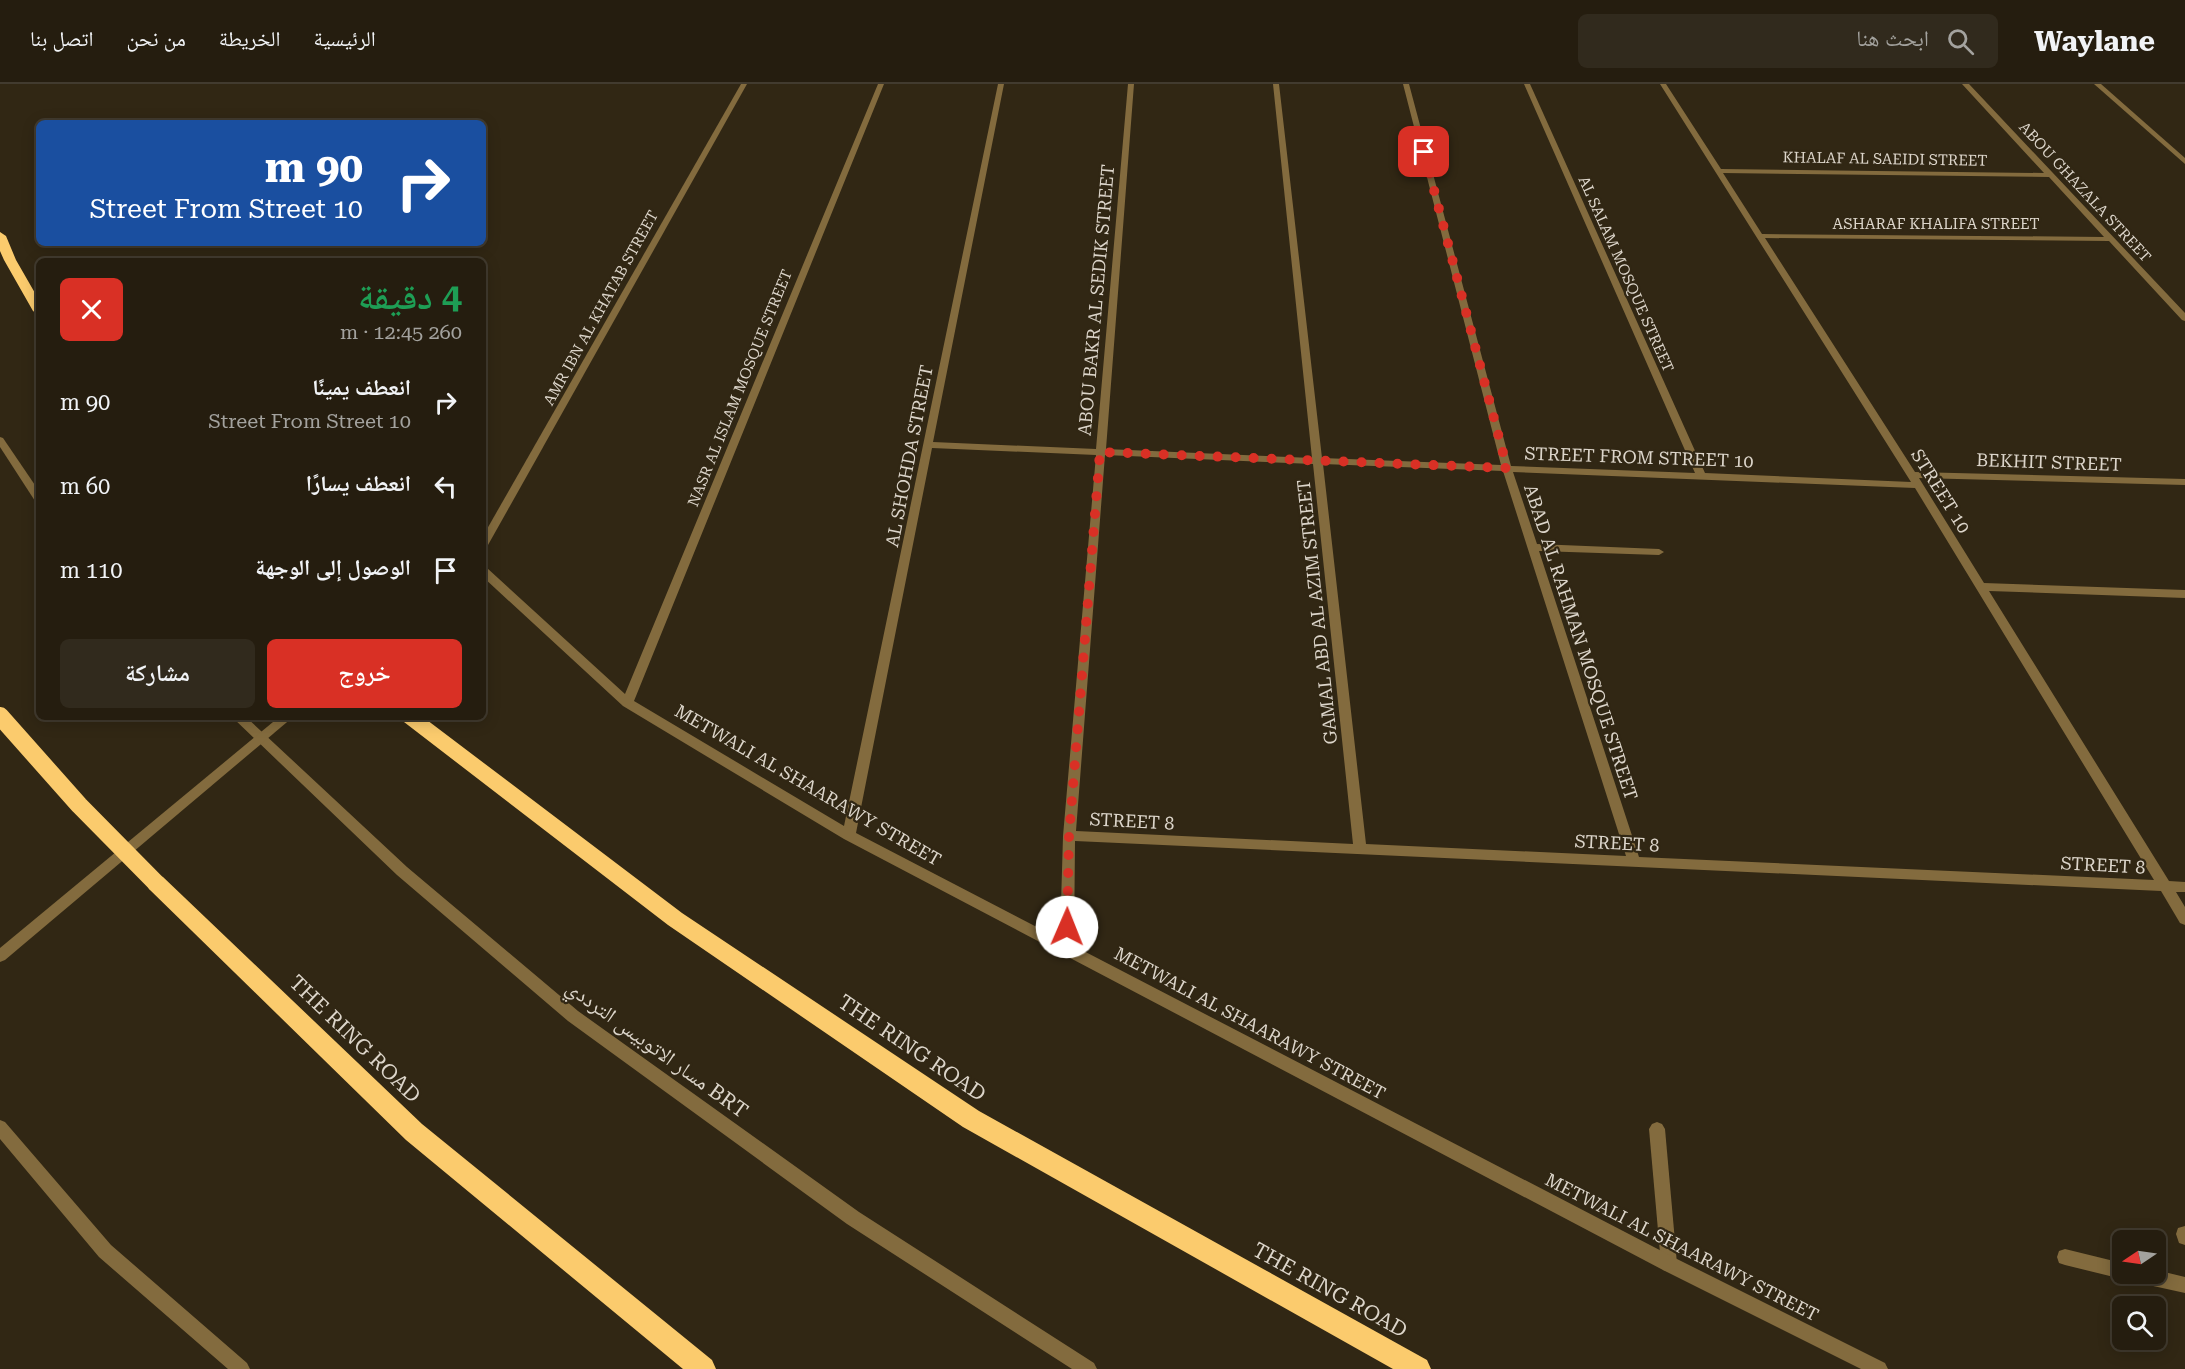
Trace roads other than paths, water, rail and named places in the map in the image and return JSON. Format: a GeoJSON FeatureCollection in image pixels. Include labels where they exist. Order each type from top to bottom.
{"type":"FeatureCollection","features":[{"type":"Feature","properties":{"kind":"highway"},"geometry":{"type":"LineString","coordinates":[[0,236],[10,260],[36,306]]}},
{"type":"Feature","properties":{"kind":"highway","name":"THE RING ROAD"},"geometry":{"type":"LineString","coordinates":[[0,716],[79,805],[414,1132],[703,1369]]}},
{"type":"Feature","properties":{"kind":"highway","name":"THE RING ROAD"},"geometry":{"type":"LineString","coordinates":[[414,720],[675,920],[971,1119],[1418,1369]]}},
{"type":"Feature","properties":{"kind":"street","name":"AMR IBN AL KHATAB STREET"},"geometry":{"type":"LineString","coordinates":[[486,540],[744,84]]}},
{"type":"Feature","properties":{"kind":"street","name":"NASR AL ISLAM MOSQUE STREET"},"geometry":{"type":"LineString","coordinates":[[627,703],[881,84]]}},
{"type":"Feature","properties":{"kind":"street","name":"AL SHOHDA STREET"},"geometry":{"type":"LineString","coordinates":[[849,835],[1001,84]]}},
{"type":"Feature","properties":{"kind":"street","name":"ABOU BAKR AL SEDIK STREET"},"geometry":{"type":"LineString","coordinates":[[1067,949],[1069,836],[1131,84]]}},
{"type":"Feature","properties":{"kind":"street","name":"GAMAL ABD AL AZIM STREET"},"geometry":{"type":"LineString","coordinates":[[1276,84],[1360,849]]}},
{"type":"Feature","properties":{"kind":"street","name":"ABAD AL RAHMAN MOSQUE STREET"},"geometry":{"type":"LineString","coordinates":[[1406,84],[1507,468],[1634,861]]}},
{"type":"Feature","properties":{"kind":"street","name":"AL SALAM MOSQUE STREET"},"geometry":{"type":"LineString","coordinates":[[1527,84],[1701,476]]}},
{"type":"Feature","properties":{"kind":"street","name":"STREET 10"},"geometry":{"type":"LineString","coordinates":[[1663,84],[1982,587],[2185,919]]}},
{"type":"Feature","properties":{"kind":"street","name":"ABOU GHAZALA STREET"},"geometry":{"type":"LineString","coordinates":[[1965,84],[2185,318]]}},
{"type":"Feature","properties":{"kind":"street"},"geometry":{"type":"LineString","coordinates":[[2097,84],[2185,162]]}},
{"type":"Feature","properties":{"kind":"street","name":"KHALAF AL SAEIDI STREET"},"geometry":{"type":"LineString","coordinates":[[1718,171],[2051,175]]}},
{"type":"Feature","properties":{"kind":"street","name":"ASHARAF KHALIFA STREET"},"geometry":{"type":"LineString","coordinates":[[1761,236],[2110,239]]}},
{"type":"Feature","properties":{"kind":"street"},"geometry":{"type":"LineString","coordinates":[[0,441],[36,495]]}},
{"type":"Feature","properties":{"kind":"street","name":"STREET FROM STREET 10"},"geometry":{"type":"LineString","coordinates":[[928,445],[1918,485]]}},
{"type":"Feature","properties":{"kind":"street","name":"BEKHIT STREET"},"geometry":{"type":"LineString","coordinates":[[1911,474],[2185,482]]}},
{"type":"Feature","properties":{"kind":"street"},"geometry":{"type":"LineString","coordinates":[[1532,547],[1659,552]]}},
{"type":"Feature","properties":{"kind":"street","name":"METWALI AL SHAARAWY STREET"},"geometry":{"type":"LineString","coordinates":[[486,574],[627,703],[849,835],[1669,1264],[1879,1369]]}},
{"type":"Feature","properties":{"kind":"street"},"geometry":{"type":"LineString","coordinates":[[1982,587],[2185,594]]}},
{"type":"Feature","properties":{"kind":"street","name":"مسار الاتوبيس الترددي BRT"},"geometry":{"type":"LineString","coordinates":[[241,720],[402,871],[573,1016],[853,1218],[1088,1369]]}},
{"type":"Feature","properties":{"kind":"street"},"geometry":{"type":"LineString","coordinates":[[0,956],[284,720]]}},
{"type":"Feature","properties":{"kind":"street","name":"STREET 8"},"geometry":{"type":"LineString","coordinates":[[1069,836],[2185,887]]}},
{"type":"Feature","properties":{"kind":"street"},"geometry":{"type":"LineString","coordinates":[[0,1127],[105,1251],[241,1369]]}},
{"type":"Feature","properties":{"kind":"street"},"geometry":{"type":"LineString","coordinates":[[1657,1129],[1669,1264]]}},
{"type":"Feature","properties":{"kind":"street"},"geometry":{"type":"LineString","coordinates":[[2066,1257],[2112,1268]]}},
{"type":"Feature","properties":{"kind":"street"},"geometry":{"type":"LineString","coordinates":[[2166,1281],[2185,1285]]}}]}
